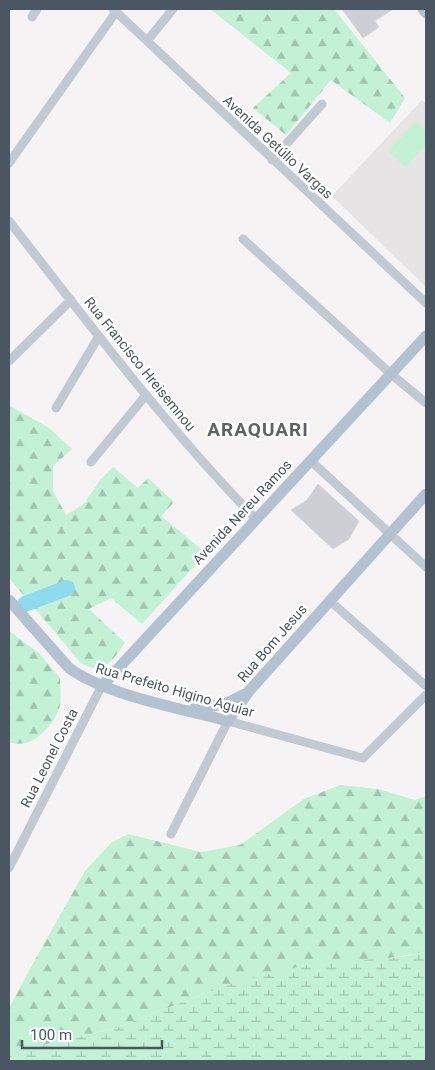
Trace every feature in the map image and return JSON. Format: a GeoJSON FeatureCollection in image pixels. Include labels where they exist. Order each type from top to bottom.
{"type":"FeatureCollection","features":[{"type":"Feature","properties":{"kind":"main road"},"geometry":{"type":"LineString","coordinates":[[423,9],[426,14]]}},
{"type":"Feature","properties":{"kind":"main road","name":"Avenida Nereu Ramos"},"geometry":{"type":"LineString","coordinates":[[101,687],[426,336]]}},
{"type":"Feature","properties":{"kind":"main road","name":"Rua Bom Jesus"},"geometry":{"type":"LineString","coordinates":[[228,721],[247,694],[329,600],[426,494]]}},
{"type":"Feature","properties":{"kind":"main road","name":"Rua Prefeito Higino Aguiar"},"geometry":{"type":"LineString","coordinates":[[9,600],[69,668],[101,687],[228,721]]}},
{"type":"Feature","properties":{"kind":"main road"},"geometry":{"type":"LineString","coordinates":[[175,707],[199,709],[212,707],[247,694]]}},
{"type":"Feature","properties":{"kind":"street"},"geometry":{"type":"LineString","coordinates":[[32,18],[37,9]]}},
{"type":"Feature","properties":{"kind":"street"},"geometry":{"type":"LineString","coordinates":[[147,41],[172,9]]}},
{"type":"Feature","properties":{"kind":"street"},"geometry":{"type":"LineString","coordinates":[[9,163],[114,10]]}},
{"type":"Feature","properties":{"kind":"street","name":"Avenida Getúlio Vargas"},"geometry":{"type":"LineString","coordinates":[[114,10],[426,303]]}},
{"type":"Feature","properties":{"kind":"street"},"geometry":{"type":"LineString","coordinates":[[272,160],[322,104]]}},
{"type":"Feature","properties":{"kind":"street","name":"Rua Francisco Hreisemnou"},"geometry":{"type":"LineString","coordinates":[[9,221],[146,395],[217,478],[256,519]]}},
{"type":"Feature","properties":{"kind":"street"},"geometry":{"type":"LineString","coordinates":[[243,238],[391,374],[426,403]]}},
{"type":"Feature","properties":{"kind":"street"},"geometry":{"type":"LineString","coordinates":[[9,361],[71,300]]}},
{"type":"Feature","properties":{"kind":"street"},"geometry":{"type":"LineString","coordinates":[[56,408],[99,336]]}},
{"type":"Feature","properties":{"kind":"street"},"geometry":{"type":"LineString","coordinates":[[91,462],[146,395]]}},
{"type":"Feature","properties":{"kind":"street"},"geometry":{"type":"LineString","coordinates":[[310,461],[426,567]]}},
{"type":"Feature","properties":{"kind":"street"},"geometry":{"type":"LineString","coordinates":[[329,600],[426,686]]}},
{"type":"Feature","properties":{"kind":"street","name":"Rua Leonel Costa"},"geometry":{"type":"LineString","coordinates":[[9,868],[101,687]]}},
{"type":"Feature","properties":{"kind":"street","name":"Rua Prefeito Higino Aguiar"},"geometry":{"type":"LineString","coordinates":[[228,721],[363,758],[426,695]]}},
{"type":"Feature","properties":{"kind":"street","name":"Rua Bom Jesus"},"geometry":{"type":"LineString","coordinates":[[171,834],[228,721]]}},
{"type":"Feature","properties":{"kind":"shaded area"},"geometry":{"type":"Polygon","coordinates":[[[422,100],[426,104],[426,287],[332,196],[422,100]]]}},
{"type":"Feature","properties":{"kind":"green space"},"geometry":{"type":"Polygon","coordinates":[[[210,9],[334,9],[405,98],[390,123],[331,80],[286,135],[253,108],[291,73],[210,9]]]}},
{"type":"Feature","properties":{"kind":"green space"},"geometry":{"type":"Polygon","coordinates":[[[416,121],[426,131],[426,144],[406,167],[388,151],[416,121]]]}},
{"type":"Feature","properties":{"kind":"green space"},"geometry":{"type":"Polygon","coordinates":[[[9,405],[49,428],[72,449],[53,466],[53,491],[66,515],[84,504],[101,479],[113,467],[138,488],[148,478],[174,502],[161,516],[206,553],[142,624],[111,598],[89,609],[125,643],[111,661],[102,668],[89,667],[81,663],[9,578],[9,405]]]}},
{"type":"Feature","properties":{"kind":"green space"},"geometry":{"type":"Polygon","coordinates":[[[9,631],[40,654],[60,678],[59,709],[51,724],[39,736],[25,743],[17,744],[9,742],[9,631]]]}},
{"type":"Feature","properties":{"kind":"green space"},"geometry":{"type":"Polygon","coordinates":[[[340,785],[378,789],[415,800],[426,796],[426,952],[233,983],[113,1029],[51,1043],[9,1056],[9,1008],[85,871],[111,843],[128,834],[201,852],[240,845],[304,799],[340,785]]]}},
{"type":"Feature","properties":{"kind":"green space"},"geometry":{"type":"Polygon","coordinates":[[[426,952],[426,1061],[9,1061],[9,1056],[13,1054],[113,1029],[233,983],[306,965],[401,957],[426,952]]]}},
{"type":"Feature","properties":{"kind":"building"},"geometry":{"type":"Polygon","coordinates":[[[342,9],[393,9],[375,21],[379,27],[363,38],[342,9]]]}},
{"type":"Feature","properties":{"kind":"building"},"geometry":{"type":"Polygon","coordinates":[[[318,484],[359,521],[349,539],[333,549],[291,510],[307,500],[318,484]]]}},
{"type":"Feature","properties":{"kind":"waterway"},"geometry":{"type":"LineString","coordinates":[[25,604],[67,588]]}},
{"type":"Feature","properties":{"kind":"district","name":"ARAQUARI"},"geometry":{"type":"Point","coordinates":[258,429]}}]}
